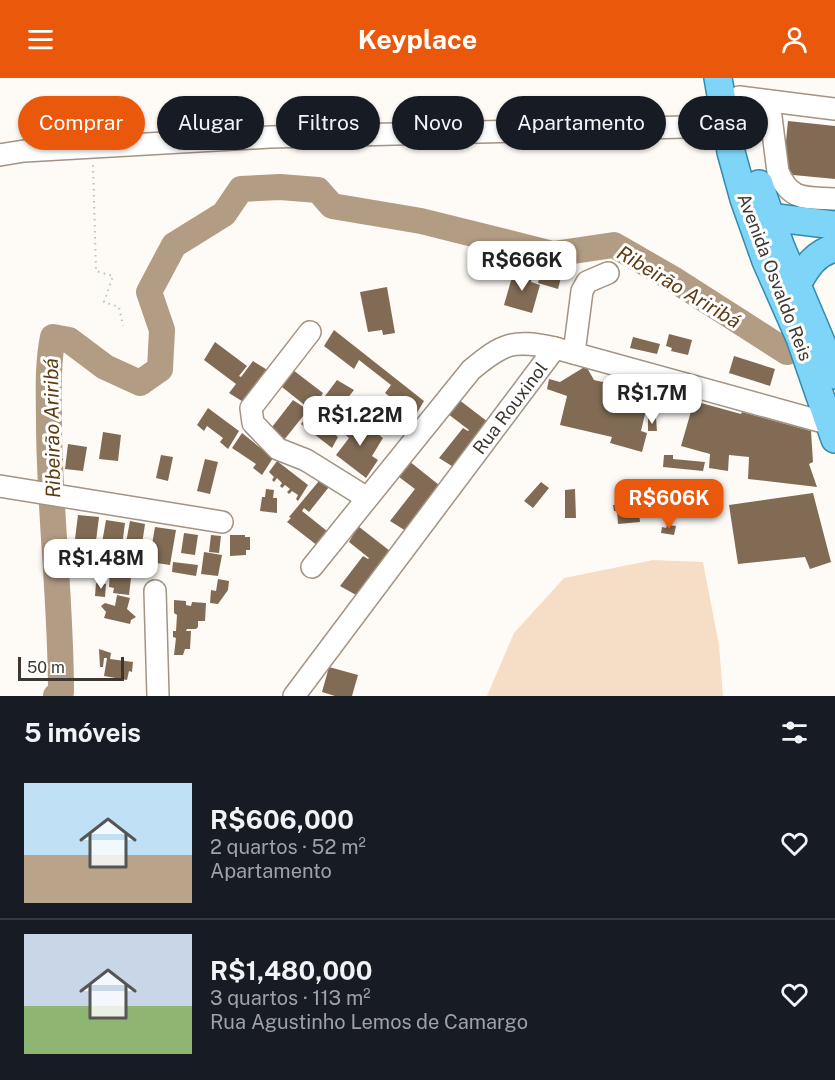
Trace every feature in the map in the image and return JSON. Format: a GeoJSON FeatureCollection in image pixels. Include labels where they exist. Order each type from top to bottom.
{"type":"FeatureCollection","features":[{"type":"Feature","properties":{"kind":"main road","name":"Avenida Osvaldo Reis"},"geometry":{"type":"LineString","coordinates":[[718,78],[721,96]]}},
{"type":"Feature","properties":{"kind":"main road","name":"Avenida Osvaldo Reis"},"geometry":{"type":"LineString","coordinates":[[738,87],[748,150],[769,217],[797,284],[826,372]]}},
{"type":"Feature","properties":{"kind":"main road","name":"Avenida Osvaldo Reis"},"geometry":{"type":"LineString","coordinates":[[731,150],[754,230],[826,372]]}},
{"type":"Feature","properties":{"kind":"main road"},"geometry":{"type":"LineString","coordinates":[[769,217],[835,225]]}},
{"type":"Feature","properties":{"kind":"main road"},"geometry":{"type":"LineString","coordinates":[[797,284],[808,264],[816,256],[835,248]]}},
{"type":"Feature","properties":{"kind":"main road"},"geometry":{"type":"LineString","coordinates":[[826,372],[833,432]]}},
{"type":"Feature","properties":{"kind":"street"},"geometry":{"type":"LineString","coordinates":[[738,87],[769,100],[835,109]]}},
{"type":"Feature","properties":{"kind":"street"},"geometry":{"type":"LineString","coordinates":[[769,100],[778,172],[788,191],[801,196],[835,199]]}},
{"type":"Feature","properties":{"kind":"street"},"geometry":{"type":"LineString","coordinates":[[145,144],[270,137],[678,127]]}},
{"type":"Feature","properties":{"kind":"street"},"geometry":{"type":"LineString","coordinates":[[0,155],[41,150]]}},
{"type":"Feature","properties":{"kind":"street"},"geometry":{"type":"LineString","coordinates":[[565,351],[582,291],[587,282],[608,273]]}},
{"type":"Feature","properties":{"kind":"street"},"geometry":{"type":"LineString","coordinates":[[310,332],[251,408],[253,423],[278,449],[306,460],[367,498]]}},
{"type":"Feature","properties":{"kind":"street"},"geometry":{"type":"LineString","coordinates":[[312,567],[471,370],[501,347],[527,344],[565,351],[833,432]]}},
{"type":"Feature","properties":{"kind":"street","name":"Rua Rouxinol"},"geometry":{"type":"LineString","coordinates":[[294,696],[565,351]]}},
{"type":"Feature","properties":{"kind":"street"},"geometry":{"type":"LineString","coordinates":[[0,486],[222,522]]}},
{"type":"Feature","properties":{"kind":"street"},"geometry":{"type":"LineString","coordinates":[[155,591],[158,696]]}},
{"type":"Feature","properties":{"kind":"path"},"geometry":{"type":"LineString","coordinates":[[93,150],[96,271],[113,276],[104,302],[119,307],[123,326]]}},
{"type":"Feature","properties":{"kind":"shaded area"},"geometry":{"type":"Polygon","coordinates":[[[653,560],[703,562],[719,645],[723,696],[487,696],[514,633],[564,578],[653,560]]]}},
{"type":"Feature","properties":{"kind":"building"},"geometry":{"type":"Polygon","coordinates":[[[788,121],[835,126],[835,179],[793,175],[784,161],[788,121]]]}},
{"type":"Feature","properties":{"kind":"building"},"geometry":{"type":"Polygon","coordinates":[[[565,262],[558,289],[538,283],[541,271],[549,274],[551,266],[565,262]]]}},
{"type":"Feature","properties":{"kind":"building"},"geometry":{"type":"Polygon","coordinates":[[[510,270],[532,277],[531,282],[540,285],[532,313],[504,305],[512,277],[508,276],[510,270]]]}},
{"type":"Feature","properties":{"kind":"building"},"geometry":{"type":"Polygon","coordinates":[[[387,287],[395,333],[383,335],[382,330],[368,332],[360,292],[387,287]]]}},
{"type":"Feature","properties":{"kind":"building"},"geometry":{"type":"Polygon","coordinates":[[[334,330],[424,401],[415,416],[385,393],[391,385],[359,360],[354,369],[324,346],[334,330]]]}},
{"type":"Feature","properties":{"kind":"building"},"geometry":{"type":"Polygon","coordinates":[[[669,334],[692,340],[688,355],[671,351],[672,348],[666,346],[669,334]]]}},
{"type":"Feature","properties":{"kind":"building"},"geometry":{"type":"Polygon","coordinates":[[[633,337],[660,344],[657,354],[630,348],[633,337]]]}},
{"type":"Feature","properties":{"kind":"building"},"geometry":{"type":"Polygon","coordinates":[[[215,342],[247,366],[239,376],[241,377],[253,361],[269,371],[245,403],[229,393],[236,384],[204,360],[215,342]]]}},
{"type":"Feature","properties":{"kind":"building"},"geometry":{"type":"Polygon","coordinates":[[[734,356],[775,369],[770,386],[729,373],[734,356]]]}},
{"type":"Feature","properties":{"kind":"building"},"geometry":{"type":"Polygon","coordinates":[[[586,366],[594,380],[650,393],[641,431],[647,433],[642,452],[610,443],[612,437],[560,425],[567,396],[547,389],[549,379],[560,382],[586,366]]]}},
{"type":"Feature","properties":{"kind":"building"},"geometry":{"type":"Polygon","coordinates":[[[293,370],[323,393],[312,411],[282,387],[293,370]]]}},
{"type":"Feature","properties":{"kind":"building"},"geometry":{"type":"Polygon","coordinates":[[[337,380],[354,390],[329,422],[313,412],[337,380]]]}},
{"type":"Feature","properties":{"kind":"building"},"geometry":{"type":"Polygon","coordinates":[[[458,399],[488,422],[455,468],[439,458],[463,428],[469,430],[448,414],[458,399]]]}},
{"type":"Feature","properties":{"kind":"building"},"geometry":{"type":"Polygon","coordinates":[[[293,400],[308,410],[284,440],[269,431],[293,400]]]}},
{"type":"Feature","properties":{"kind":"building"},"geometry":{"type":"Polygon","coordinates":[[[694,401],[811,431],[813,462],[809,464],[817,487],[748,479],[749,457],[729,455],[728,471],[709,468],[710,454],[681,446],[694,401]]]}},
{"type":"Feature","properties":{"kind":"building"},"geometry":{"type":"Polygon","coordinates":[[[208,408],[239,431],[228,449],[220,442],[223,438],[207,426],[204,431],[197,425],[208,408]]]}},
{"type":"Feature","properties":{"kind":"building"},"geometry":{"type":"Polygon","coordinates":[[[309,414],[324,426],[327,422],[334,428],[331,431],[338,437],[332,448],[301,424],[309,414]]]}},
{"type":"Feature","properties":{"kind":"building"},"geometry":{"type":"Polygon","coordinates":[[[353,415],[383,438],[372,456],[378,460],[366,478],[336,455],[349,438],[342,432],[353,415]]]}},
{"type":"Feature","properties":{"kind":"building"},"geometry":{"type":"Polygon","coordinates":[[[656,418],[657,431],[648,431],[648,419],[656,418]]]}},
{"type":"Feature","properties":{"kind":"building"},"geometry":{"type":"Polygon","coordinates":[[[103,432],[121,435],[118,461],[99,459],[103,432]]]}},
{"type":"Feature","properties":{"kind":"building"},"geometry":{"type":"Polygon","coordinates":[[[242,433],[273,458],[262,475],[253,468],[256,464],[232,448],[242,433]]]}},
{"type":"Feature","properties":{"kind":"building"},"geometry":{"type":"Polygon","coordinates":[[[68,444],[87,447],[83,471],[65,469],[68,444]]]}},
{"type":"Feature","properties":{"kind":"building"},"geometry":{"type":"Polygon","coordinates":[[[161,455],[173,457],[168,481],[156,478],[161,455]]]}},
{"type":"Feature","properties":{"kind":"building"},"geometry":{"type":"Polygon","coordinates":[[[664,455],[673,455],[673,459],[705,462],[703,471],[663,467],[664,455]]]}},
{"type":"Feature","properties":{"kind":"building"},"geometry":{"type":"Polygon","coordinates":[[[205,459],[218,462],[210,494],[197,491],[205,459]]]}},
{"type":"Feature","properties":{"kind":"building"},"geometry":{"type":"Polygon","coordinates":[[[277,461],[308,485],[298,501],[296,499],[298,495],[292,491],[289,494],[287,492],[290,489],[285,485],[282,488],[280,486],[282,483],[277,478],[274,482],[272,480],[274,477],[269,472],[277,461]]]}},
{"type":"Feature","properties":{"kind":"building"},"geometry":{"type":"Polygon","coordinates":[[[409,461],[439,485],[435,490],[437,491],[406,531],[390,521],[415,489],[399,477],[409,461]]]}},
{"type":"Feature","properties":{"kind":"building"},"geometry":{"type":"Polygon","coordinates":[[[324,475],[333,482],[309,512],[304,508],[302,511],[327,531],[318,546],[287,522],[324,475]]]}},
{"type":"Feature","properties":{"kind":"building"},"geometry":{"type":"Polygon","coordinates":[[[541,482],[549,488],[533,508],[524,501],[541,482]]]}},
{"type":"Feature","properties":{"kind":"building"},"geometry":{"type":"Polygon","coordinates":[[[622,488],[622,491],[636,490],[638,507],[635,512],[639,512],[640,522],[618,524],[617,511],[614,511],[613,505],[616,505],[615,489],[622,488]]]}},
{"type":"Feature","properties":{"kind":"building"},"geometry":{"type":"Polygon","coordinates":[[[266,489],[274,490],[273,498],[277,498],[277,513],[260,511],[266,489]]]}},
{"type":"Feature","properties":{"kind":"building"},"geometry":{"type":"Polygon","coordinates":[[[575,489],[576,518],[565,518],[565,490],[575,489]]]}},
{"type":"Feature","properties":{"kind":"building"},"geometry":{"type":"Polygon","coordinates":[[[813,493],[831,562],[810,569],[805,557],[738,564],[729,505],[813,493]]]}},
{"type":"Feature","properties":{"kind":"building"},"geometry":{"type":"Polygon","coordinates":[[[78,515],[99,517],[96,541],[75,539],[78,515]]]}},
{"type":"Feature","properties":{"kind":"building"},"geometry":{"type":"Polygon","coordinates":[[[106,520],[125,523],[122,546],[102,543],[106,520]]]}},
{"type":"Feature","properties":{"kind":"building"},"geometry":{"type":"Polygon","coordinates":[[[130,521],[145,524],[141,551],[125,548],[130,521]]]}},
{"type":"Feature","properties":{"kind":"building"},"geometry":{"type":"Polygon","coordinates":[[[667,525],[676,526],[674,535],[661,533],[662,527],[666,528],[667,525]]]}},
{"type":"Feature","properties":{"kind":"building"},"geometry":{"type":"Polygon","coordinates":[[[358,526],[390,551],[356,595],[340,586],[363,556],[369,558],[349,542],[358,526]]]}},
{"type":"Feature","properties":{"kind":"building"},"geometry":{"type":"Polygon","coordinates":[[[155,527],[176,530],[170,565],[149,562],[155,527]]]}},
{"type":"Feature","properties":{"kind":"building"},"geometry":{"type":"Polygon","coordinates":[[[184,533],[198,535],[195,555],[181,553],[184,533]]]}},
{"type":"Feature","properties":{"kind":"building"},"geometry":{"type":"Polygon","coordinates":[[[211,535],[221,536],[219,553],[209,552],[211,535]]]}},
{"type":"Feature","properties":{"kind":"building"},"geometry":{"type":"Polygon","coordinates":[[[230,535],[250,537],[250,550],[246,550],[246,555],[230,556],[230,535]]]}},
{"type":"Feature","properties":{"kind":"building"},"geometry":{"type":"Polygon","coordinates":[[[204,552],[222,555],[218,576],[201,574],[204,552]]]}},
{"type":"Feature","properties":{"kind":"building"},"geometry":{"type":"Polygon","coordinates":[[[98,553],[121,556],[119,565],[96,562],[98,553]]]}},
{"type":"Feature","properties":{"kind":"building"},"geometry":{"type":"Polygon","coordinates":[[[173,562],[198,565],[196,576],[172,572],[173,562]]]}},
{"type":"Feature","properties":{"kind":"building"},"geometry":{"type":"Polygon","coordinates":[[[110,567],[130,569],[129,595],[113,593],[114,588],[109,587],[110,567]]]}},
{"type":"Feature","properties":{"kind":"building"},"geometry":{"type":"Polygon","coordinates":[[[218,579],[229,581],[228,590],[218,604],[210,603],[211,590],[216,591],[218,579]]]}},
{"type":"Feature","properties":{"kind":"building"},"geometry":{"type":"Polygon","coordinates":[[[96,583],[106,584],[105,597],[95,596],[96,583]]]}},
{"type":"Feature","properties":{"kind":"building"},"geometry":{"type":"Polygon","coordinates":[[[117,595],[130,598],[127,609],[136,617],[131,620],[130,624],[104,618],[106,612],[101,606],[105,603],[115,606],[117,595]]]}},
{"type":"Feature","properties":{"kind":"building"},"geometry":{"type":"Polygon","coordinates":[[[174,600],[186,601],[186,605],[191,606],[192,602],[206,603],[205,621],[198,621],[196,629],[186,631],[191,631],[190,649],[185,649],[183,655],[174,655],[176,638],[173,637],[173,631],[176,631],[177,615],[174,613],[174,600]]]}},
{"type":"Feature","properties":{"kind":"building"},"geometry":{"type":"Polygon","coordinates":[[[99,649],[111,653],[110,659],[133,662],[132,672],[129,671],[127,680],[104,676],[107,658],[104,658],[103,667],[100,667],[99,649]]]}},
{"type":"Feature","properties":{"kind":"building"},"geometry":{"type":"Polygon","coordinates":[[[329,667],[358,675],[352,696],[335,696],[322,692],[329,667]]]}},
{"type":"Feature","properties":{"kind":"waterway","name":"Ribeirão Ariribá"},"geometry":{"type":"LineString","coordinates":[[56,696],[61,692],[49,428],[49,370],[53,337],[69,340],[105,367],[140,383],[160,369],[162,330],[149,292],[174,245],[224,214],[241,189],[280,187],[318,190],[332,206],[421,221],[553,254],[614,245],[673,279],[787,352]]}}]}
